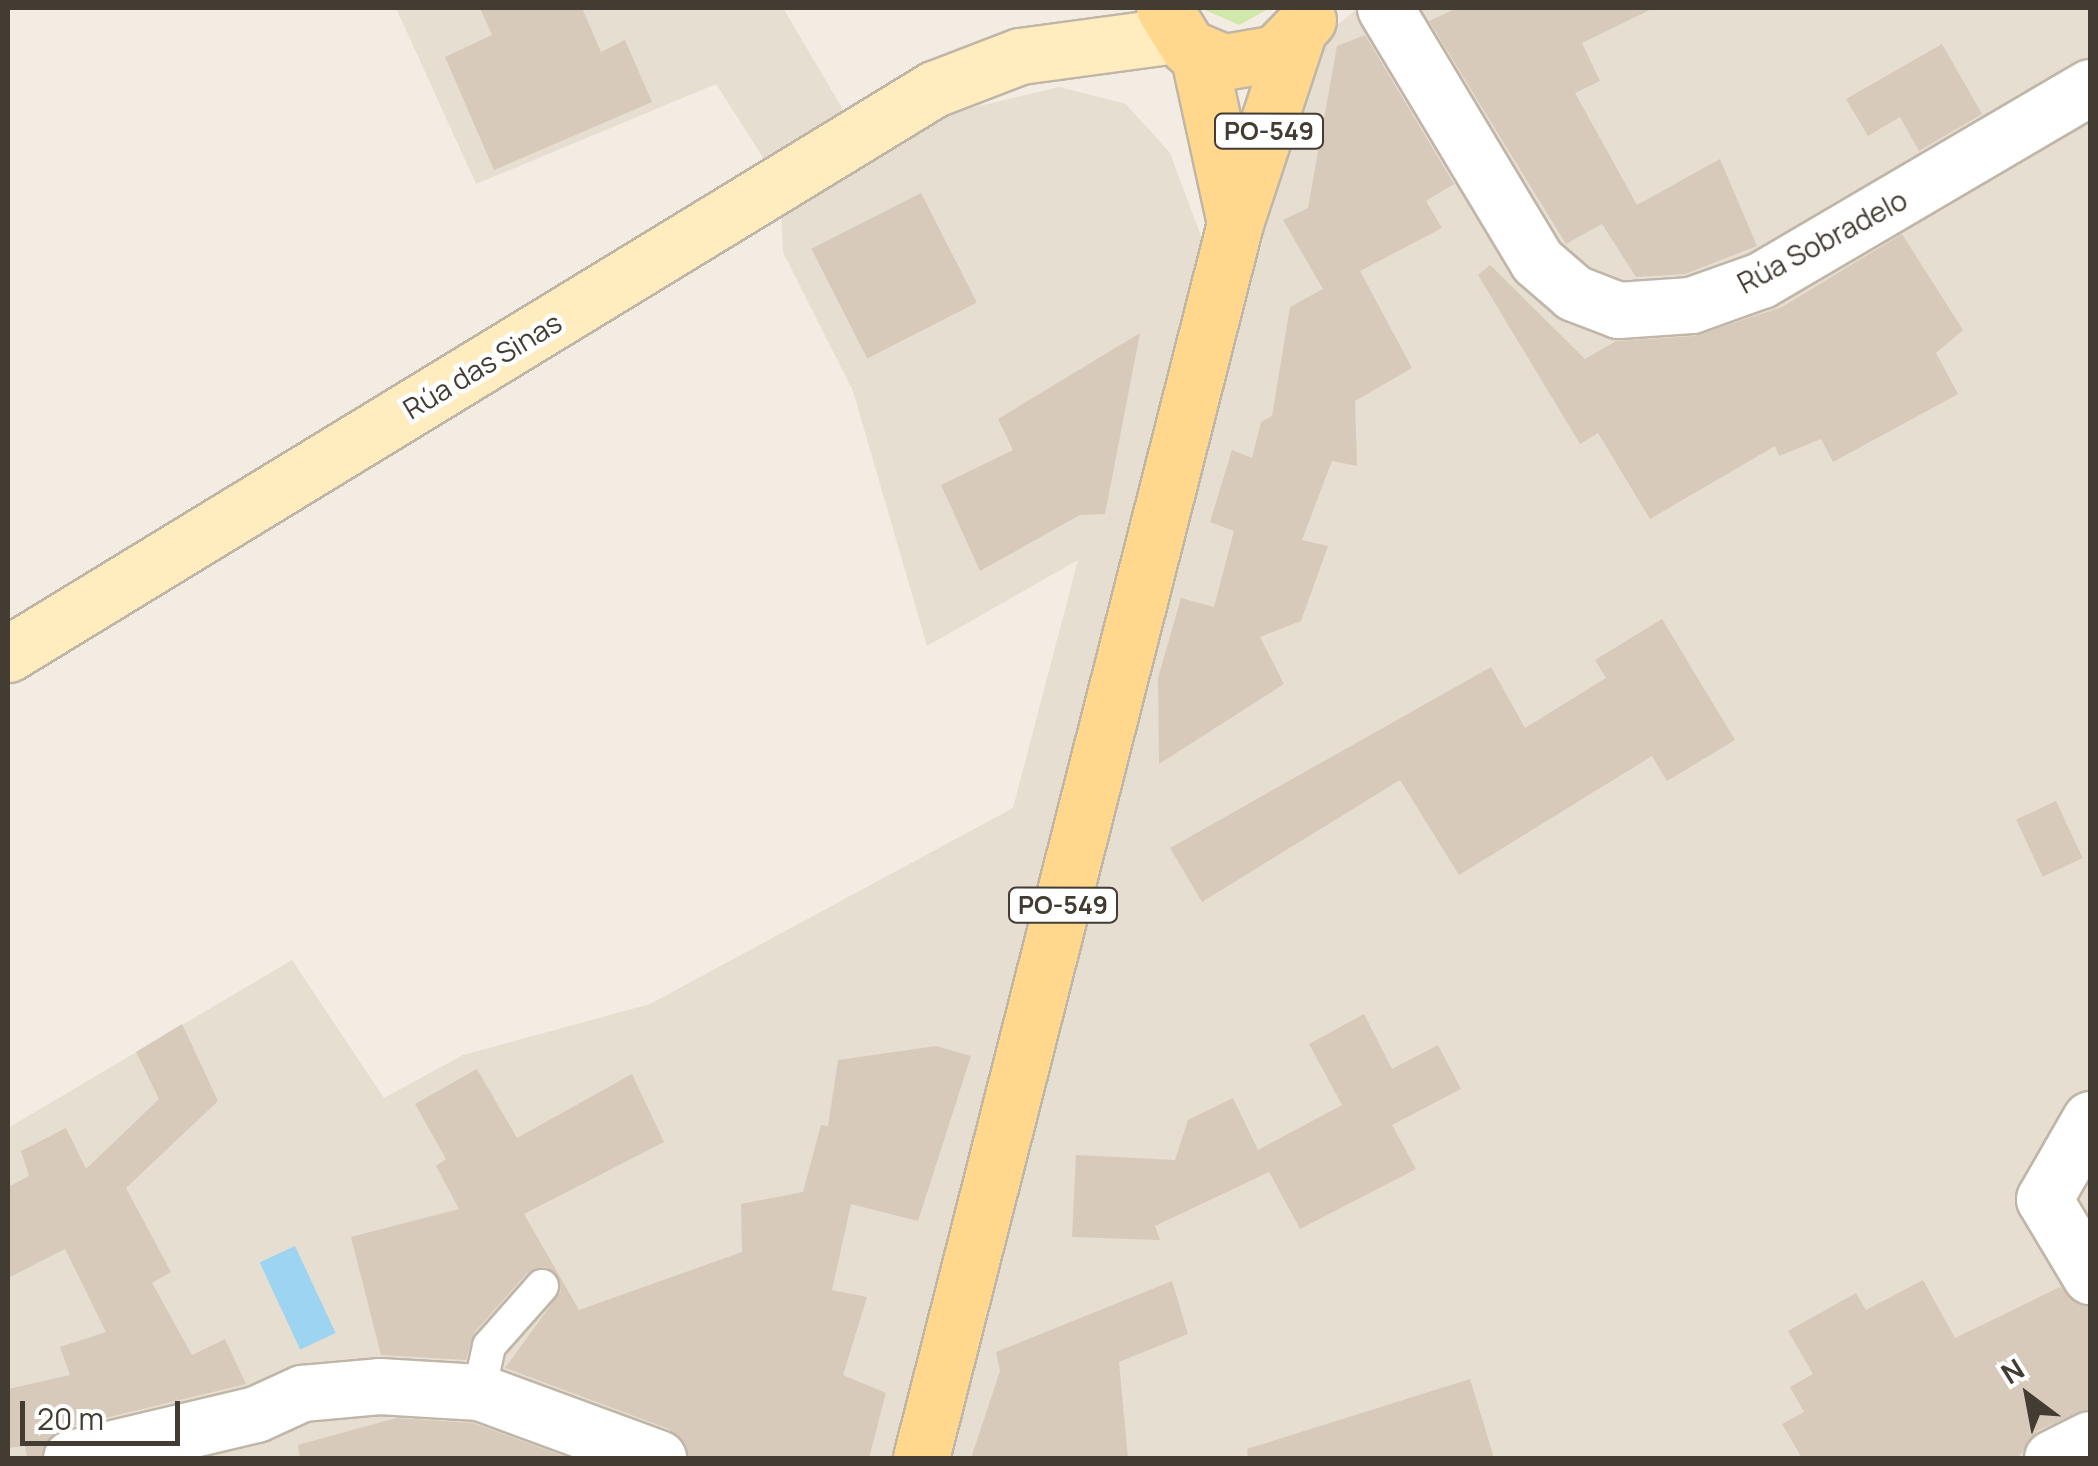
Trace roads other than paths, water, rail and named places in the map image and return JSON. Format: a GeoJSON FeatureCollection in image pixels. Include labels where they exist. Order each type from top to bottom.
{"type":"FeatureCollection","features":[{"type":"Feature","properties":{"kind":"main road","name":"PO-549"},"geometry":{"type":"LineString","coordinates":[[1180,32],[1250,62],[1305,22]]}},
{"type":"Feature","properties":{"kind":"main road","name":"PO-549"},"geometry":{"type":"LineString","coordinates":[[921,1458],[1235,223],[1305,22]]}},
{"type":"Feature","properties":{"kind":"main road","name":"PO-549"},"geometry":{"type":"LineString","coordinates":[[1180,32],[1235,223]]}},
{"type":"Feature","properties":{"kind":"street","name":"Rúa das Sinas"},"geometry":{"type":"LineString","coordinates":[[8,654],[957,78],[1053,8]]}},
{"type":"Feature","properties":{"kind":"street","name":"Rúa Sobradelo"},"geometry":{"type":"LineString","coordinates":[[1385,8],[1537,261],[1574,292],[1618,310],[1691,305],[1761,280],[2090,87]]}},
{"type":"Feature","properties":{"kind":"street","name":"Rúa das Sinas"},"geometry":{"type":"LineString","coordinates":[[957,78],[1066,46],[1180,32]]}},
{"type":"Feature","properties":{"kind":"street"},"geometry":{"type":"LineString","coordinates":[[2090,1119],[2044,1199],[2090,1276]]}},
{"type":"Feature","properties":{"kind":"street"},"geometry":{"type":"LineString","coordinates":[[71,1458],[224,1423],[302,1392],[479,1392],[658,1458]]}},
{"type":"Feature","properties":{"kind":"street"},"geometry":{"type":"LineString","coordinates":[[2052,1458],[2090,1439]]}},
{"type":"Feature","properties":{"kind":"lane"},"geometry":{"type":"LineString","coordinates":[[479,1392],[488,1346],[542,1286]]}},
{"type":"Feature","properties":{"kind":"water"},"geometry":{"type":"Polygon","coordinates":[[[295,1246],[336,1333],[300,1349],[260,1262],[295,1246]]]}}]}
